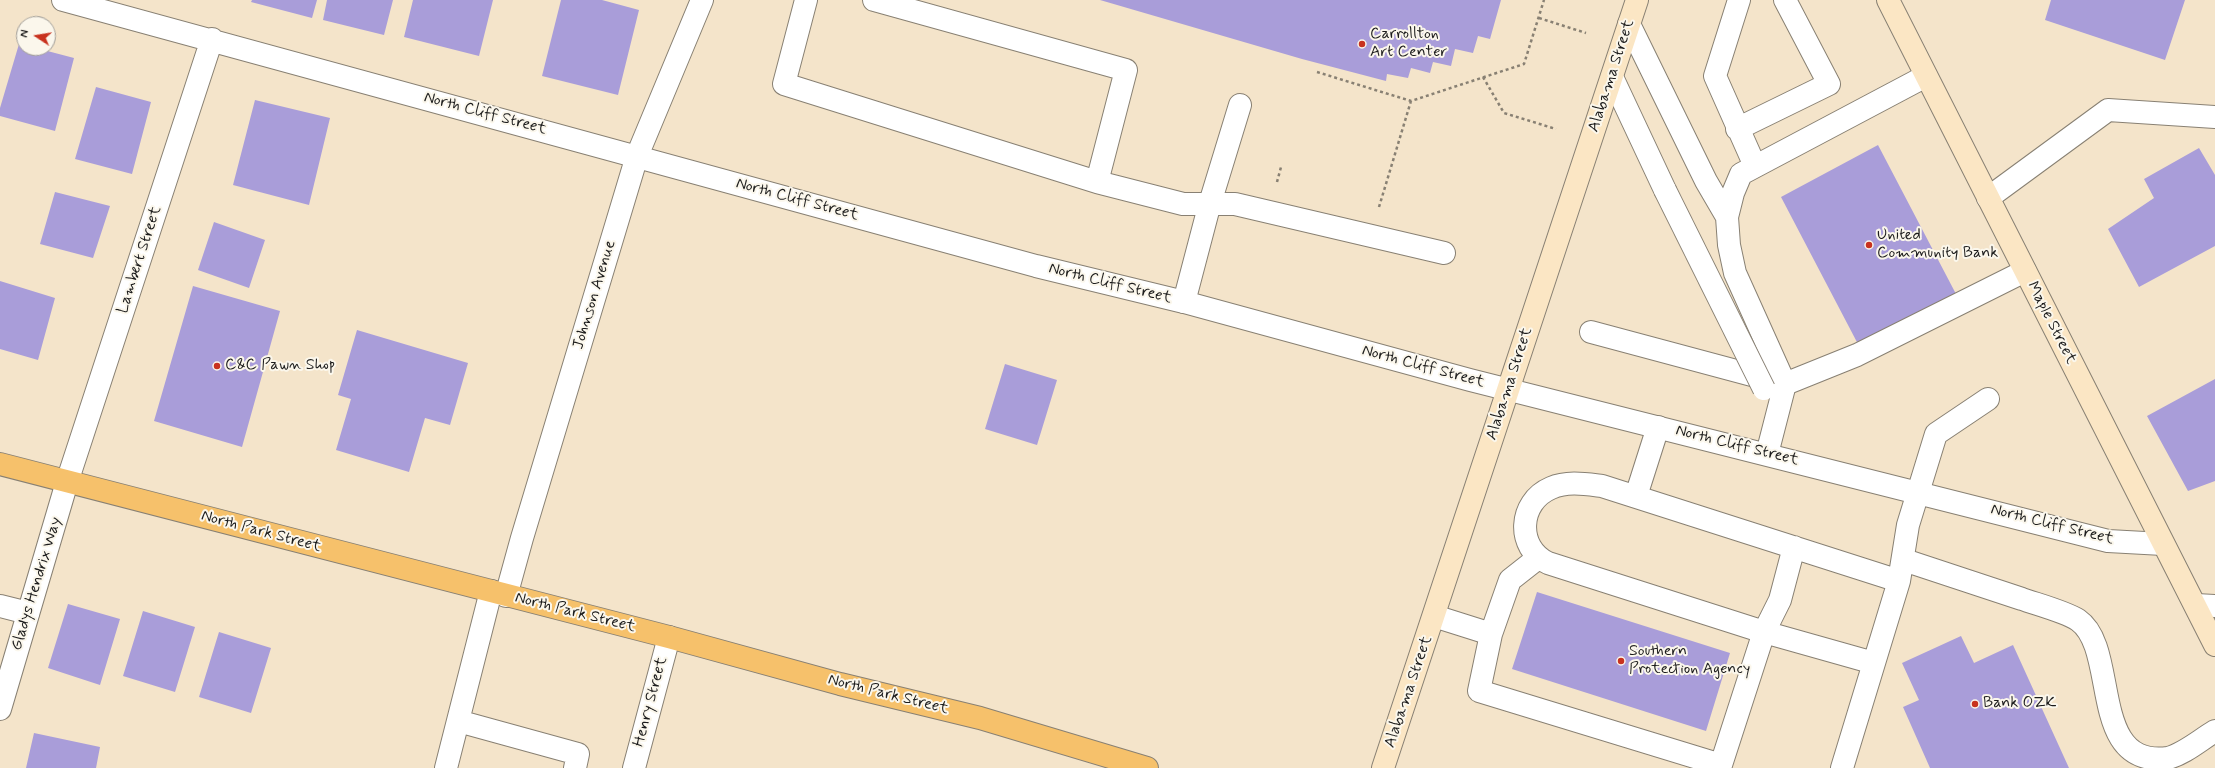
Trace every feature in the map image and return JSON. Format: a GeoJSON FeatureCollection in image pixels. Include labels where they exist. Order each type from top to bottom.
{"type":"FeatureCollection","features":[{"type":"Feature","properties":{"kind":"main road","name":"Alabama Street"},"geometry":{"type":"LineString","coordinates":[[1383,768],[1637,0]]}},
{"type":"Feature","properties":{"kind":"main road","name":"Maple Street"},"geometry":{"type":"LineString","coordinates":[[1888,0],[2162,544],[2205,605],[2215,645]]}},
{"type":"Feature","properties":{"kind":"main road","name":"North Park Street"},"geometry":{"type":"LineString","coordinates":[[0,464],[669,637],[840,684],[980,718],[1148,768]]}},
{"type":"Feature","properties":{"kind":"street","name":"North Cliff Street"},"geometry":{"type":"LineString","coordinates":[[63,0],[212,39],[1036,266],[1184,302],[1508,389],[1920,492],[2108,541],[2162,544]]}},
{"type":"Feature","properties":{"kind":"street","name":"Johnson Avenue"},"geometry":{"type":"LineString","coordinates":[[446,768],[458,721],[499,593],[522,538],[637,156],[702,0]]}},
{"type":"Feature","properties":{"kind":"street"},"geometry":{"type":"LineString","coordinates":[[806,0],[784,84],[1097,182],[1183,204],[1235,204],[1444,253]]}},
{"type":"Feature","properties":{"kind":"street"},"geometry":{"type":"LineString","coordinates":[[874,0],[1126,70],[1097,182]]}},
{"type":"Feature","properties":{"kind":"street"},"geometry":{"type":"LineString","coordinates":[[1739,0],[1715,76],[1737,129],[1755,166]]}},
{"type":"Feature","properties":{"kind":"street"},"geometry":{"type":"LineString","coordinates":[[1737,129],[1829,84],[1785,0]]}},
{"type":"Feature","properties":{"kind":"street"},"geometry":{"type":"LineString","coordinates":[[1629,24],[1706,181],[1727,217]]}},
{"type":"Feature","properties":{"kind":"street","name":"Lambert Street"},"geometry":{"type":"LineString","coordinates":[[68,482],[212,39]]}},
{"type":"Feature","properties":{"kind":"street"},"geometry":{"type":"LineString","coordinates":[[1767,454],[1775,387],[1736,273],[1729,245],[1727,217],[1733,193],[1741,174],[1926,76]]}},
{"type":"Feature","properties":{"kind":"street"},"geometry":{"type":"LineString","coordinates":[[1612,77],[1665,190],[1775,387]]}},
{"type":"Feature","properties":{"kind":"street"},"geometry":{"type":"LineString","coordinates":[[1184,302],[1210,203],[1240,105]]}},
{"type":"Feature","properties":{"kind":"street"},"geometry":{"type":"LineString","coordinates":[[1988,198],[2108,110],[2215,117]]}},
{"type":"Feature","properties":{"kind":"street"},"geometry":{"type":"LineString","coordinates":[[1591,332],[1775,387],[1857,355],[2025,271]]}},
{"type":"Feature","properties":{"kind":"street"},"geometry":{"type":"LineString","coordinates":[[1842,768],[1899,581],[1904,560],[1908,525],[1920,492],[1936,434],[1988,399]]}},
{"type":"Feature","properties":{"kind":"street"},"geometry":{"type":"LineString","coordinates":[[1636,496],[1658,427]]}},
{"type":"Feature","properties":{"kind":"street","name":"Gladys Hendrix Way"},"geometry":{"type":"LineString","coordinates":[[0,708],[68,482]]}},
{"type":"Feature","properties":{"kind":"street"},"geometry":{"type":"LineString","coordinates":[[1874,663],[1764,632],[1538,558],[1524,535],[1526,517],[1533,502],[1549,489],[1559,486],[1580,484],[1602,486],[1899,581]]}},
{"type":"Feature","properties":{"kind":"street"},"geometry":{"type":"LineString","coordinates":[[1538,558],[1510,580],[1492,634],[1479,691],[1720,766],[1764,632],[1780,600],[1794,547]]}},
{"type":"Feature","properties":{"kind":"street"},"geometry":{"type":"LineString","coordinates":[[1904,560],[2036,603],[2079,620],[2092,639],[2102,671],[2108,714],[2120,746],[2134,758],[2153,762],[2169,758],[2215,732]]}},
{"type":"Feature","properties":{"kind":"street"},"geometry":{"type":"LineString","coordinates":[[0,606],[28,613]]}},
{"type":"Feature","properties":{"kind":"street"},"geometry":{"type":"LineString","coordinates":[[1434,616],[1492,634]]}},
{"type":"Feature","properties":{"kind":"street","name":"Henry Street"},"geometry":{"type":"LineString","coordinates":[[634,768],[669,637]]}},
{"type":"Feature","properties":{"kind":"street"},"geometry":{"type":"LineString","coordinates":[[458,721],[578,754],[578,767]]}},
{"type":"Feature","properties":{"kind":"path"},"geometry":{"type":"LineString","coordinates":[[1317,72],[1411,101],[1524,64],[1544,0]]}},
{"type":"Feature","properties":{"kind":"path"},"geometry":{"type":"LineString","coordinates":[[1539,18],[1586,33]]}},
{"type":"Feature","properties":{"kind":"path"},"geometry":{"type":"LineString","coordinates":[[1483,77],[1504,113],[1556,129]]}},
{"type":"Feature","properties":{"kind":"path"},"geometry":{"type":"LineString","coordinates":[[1383,193],[1411,101]]}},
{"type":"Feature","properties":{"kind":"building"},"geometry":{"type":"Polygon","coordinates":[[[252,0],[317,0],[312,18],[251,2],[252,0]]]}},
{"type":"Feature","properties":{"kind":"building"},"geometry":{"type":"Polygon","coordinates":[[[327,0],[393,0],[384,35],[323,20],[327,0]]]}},
{"type":"Feature","properties":{"kind":"building"},"geometry":{"type":"Polygon","coordinates":[[[413,0],[493,0],[479,56],[404,37],[413,0]]]}},
{"type":"Feature","properties":{"kind":"building"},"geometry":{"type":"Polygon","coordinates":[[[561,0],[602,0],[639,10],[618,95],[542,76],[561,0]]]}},
{"type":"Feature","properties":{"kind":"building","name":"Carrollton Art Center"},"geometry":{"type":"Polygon","coordinates":[[[1100,0],[1501,0],[1490,39],[1478,36],[1473,53],[1455,49],[1451,66],[1433,62],[1430,73],[1411,68],[1408,78],[1387,74],[1386,81],[1302,59],[1100,0]]]}},
{"type":"Feature","properties":{"kind":"building"},"geometry":{"type":"Polygon","coordinates":[[[2051,0],[2185,0],[2165,60],[2045,20],[2051,0]]]}},
{"type":"Feature","properties":{"kind":"building"},"geometry":{"type":"Polygon","coordinates":[[[56,53],[74,58],[55,131],[0,116],[0,108],[16,54],[16,56],[56,56],[56,53]]]}},
{"type":"Feature","properties":{"kind":"building"},"geometry":{"type":"Polygon","coordinates":[[[96,87],[151,102],[132,174],[75,159],[96,87]]]}},
{"type":"Feature","properties":{"kind":"building"},"geometry":{"type":"Polygon","coordinates":[[[255,100],[330,118],[309,205],[233,185],[255,100]]]}},
{"type":"Feature","properties":{"kind":"building","name":"United Community Bank"},"geometry":{"type":"Polygon","coordinates":[[[1878,145],[1956,294],[1859,346],[1781,197],[1878,145]]]}},
{"type":"Feature","properties":{"kind":"building"},"geometry":{"type":"Polygon","coordinates":[[[2199,148],[2215,175],[2215,246],[2139,287],[2108,229],[2154,198],[2144,179],[2199,148]]]}},
{"type":"Feature","properties":{"kind":"building"},"geometry":{"type":"Polygon","coordinates":[[[55,192],[110,206],[93,258],[40,244],[55,192]]]}},
{"type":"Feature","properties":{"kind":"building"},"geometry":{"type":"Polygon","coordinates":[[[214,222],[265,240],[249,288],[198,270],[214,222]]]}},
{"type":"Feature","properties":{"kind":"building"},"geometry":{"type":"Polygon","coordinates":[[[0,281],[55,298],[38,360],[0,349],[0,281]]]}},
{"type":"Feature","properties":{"kind":"building","name":"C&C Pawn Shop"},"geometry":{"type":"Polygon","coordinates":[[[193,286],[280,311],[242,447],[154,421],[193,286]]]}},
{"type":"Feature","properties":{"kind":"building"},"geometry":{"type":"Polygon","coordinates":[[[357,330],[468,363],[450,425],[425,418],[409,472],[336,450],[351,399],[338,395],[357,330]]]}},
{"type":"Feature","properties":{"kind":"building"},"geometry":{"type":"Polygon","coordinates":[[[1005,364],[1057,380],[1037,445],[985,429],[1005,364]]]}},
{"type":"Feature","properties":{"kind":"building"},"geometry":{"type":"Polygon","coordinates":[[[2215,379],[2215,481],[2188,491],[2147,416],[2215,379]]]}},
{"type":"Feature","properties":{"kind":"building","name":"Southern Protection Agency"},"geometry":{"type":"Polygon","coordinates":[[[1537,592],[1730,653],[1706,731],[1512,669],[1537,592]]]}},
{"type":"Feature","properties":{"kind":"building"},"geometry":{"type":"Polygon","coordinates":[[[68,604],[120,619],[100,685],[48,668],[68,604]]]}},
{"type":"Feature","properties":{"kind":"building"},"geometry":{"type":"Polygon","coordinates":[[[143,611],[195,627],[175,692],[123,676],[143,611]]]}},
{"type":"Feature","properties":{"kind":"building"},"geometry":{"type":"Polygon","coordinates":[[[219,632],[271,648],[251,713],[199,697],[219,632]]]}},
{"type":"Feature","properties":{"kind":"building","name":"Bank OZK"},"geometry":{"type":"Polygon","coordinates":[[[1961,636],[1974,663],[2013,645],[2069,768],[1930,768],[1903,707],[1919,700],[1902,663],[1961,636]]]}},
{"type":"Feature","properties":{"kind":"building"},"geometry":{"type":"Polygon","coordinates":[[[34,733],[100,747],[96,768],[26,768],[34,733]]]}},
{"type":"Feature","properties":{"kind":"place","name":"Carrollton Art Center"},"geometry":{"type":"Point","coordinates":[1362,44]}},
{"type":"Feature","properties":{"kind":"place","name":"United Community Bank"},"geometry":{"type":"Point","coordinates":[1869,245]}},
{"type":"Feature","properties":{"kind":"place","name":"C&C Pawn Shop"},"geometry":{"type":"Point","coordinates":[217,366]}},
{"type":"Feature","properties":{"kind":"place","name":"Southern Protection Agency"},"geometry":{"type":"Point","coordinates":[1621,661]}},
{"type":"Feature","properties":{"kind":"place","name":"Bank OZK"},"geometry":{"type":"Point","coordinates":[1975,704]}}]}
